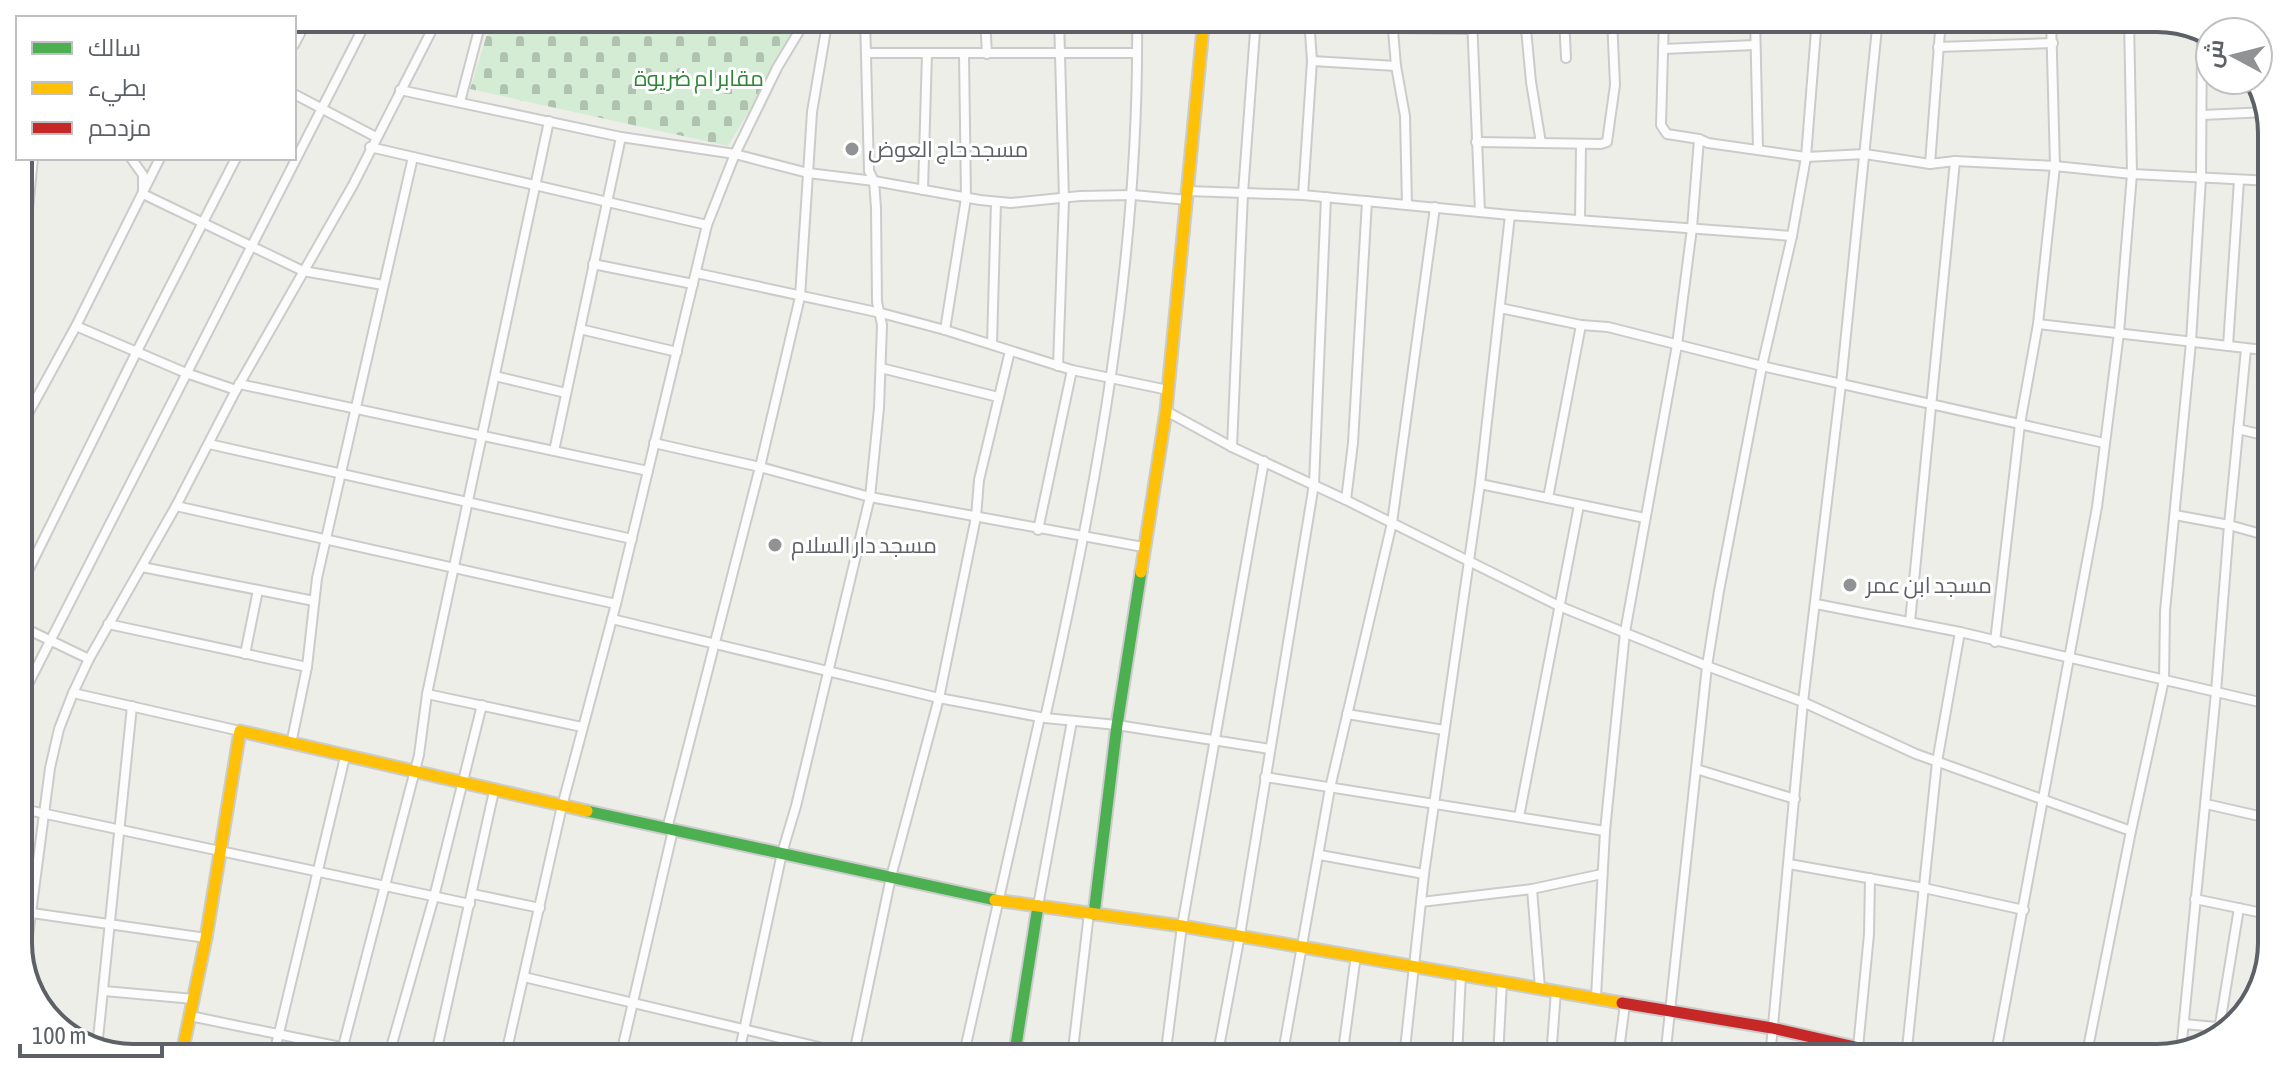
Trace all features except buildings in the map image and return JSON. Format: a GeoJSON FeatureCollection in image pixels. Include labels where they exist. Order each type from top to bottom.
{"type":"FeatureCollection","features":[{"type":"Feature","properties":{"kind":"street"},"geometry":{"type":"LineString","coordinates":[[32,676],[361,32]]}},
{"type":"Feature","properties":{"kind":"street"},"geometry":{"type":"LineString","coordinates":[[32,897],[43,813],[59,729],[73,693],[108,624],[176,506],[237,387],[353,185],[431,32]]}},
{"type":"Feature","properties":{"kind":"street"},"geometry":{"type":"LineString","coordinates":[[460,102],[478,32]]}},
{"type":"Feature","properties":{"kind":"street"},"geometry":{"type":"LineString","coordinates":[[508,1044],[562,806],[616,604],[707,225],[735,154],[777,68],[799,32]]}},
{"type":"Feature","properties":{"kind":"street"},"geometry":{"type":"LineString","coordinates":[[623,1044],[670,830],[800,297],[813,103],[826,32]]}},
{"type":"Feature","properties":{"kind":"street"},"geometry":{"type":"LineString","coordinates":[[741,1044],[782,853],[870,497],[881,368],[881,313],[876,296],[874,181],[869,171],[865,32]]}},
{"type":"Feature","properties":{"kind":"street"},"geometry":{"type":"LineString","coordinates":[[986,32],[987,54]]}},
{"type":"Feature","properties":{"kind":"street"},"geometry":{"type":"LineString","coordinates":[[1058,366],[1064,199],[1059,32]]}},
{"type":"Feature","properties":{"kind":"street"},"geometry":{"type":"LineString","coordinates":[[966,1044],[997,900],[1084,538],[1113,377],[1133,195],[1137,32]]}},
{"type":"Feature","properties":{"kind":"street"},"geometry":{"type":"LineString","coordinates":[[1074,1044],[1117,725],[1166,411],[1203,32]]}},
{"type":"Feature","properties":{"kind":"street"},"geometry":{"type":"LineString","coordinates":[[1232,447],[1243,193],[1255,32]]}},
{"type":"Feature","properties":{"kind":"street"},"geometry":{"type":"LineString","coordinates":[[1303,195],[1312,61],[1310,32]]}},
{"type":"Feature","properties":{"kind":"street"},"geometry":{"type":"LineString","coordinates":[[1392,32],[1405,116],[1407,205]]}},
{"type":"Feature","properties":{"kind":"street"},"geometry":{"type":"LineString","coordinates":[[1473,32],[1480,212]]}},
{"type":"Feature","properties":{"kind":"street"},"geometry":{"type":"LineString","coordinates":[[1526,32],[1541,143]]}},
{"type":"Feature","properties":{"kind":"street"},"geometry":{"type":"LineString","coordinates":[[1565,32],[1566,58]]}},
{"type":"Feature","properties":{"kind":"street"},"geometry":{"type":"LineString","coordinates":[[1476,142],[1607,142],[1615,85],[1613,32]]}},
{"type":"Feature","properties":{"kind":"street"},"geometry":{"type":"LineString","coordinates":[[1664,32],[1661,125],[1667,134],[1806,157],[1865,154],[1930,164],[1955,161],[2055,166],[2132,174],[2258,181]]}},
{"type":"Feature","properties":{"kind":"street"},"geometry":{"type":"LineString","coordinates":[[1755,32],[1758,149]]}},
{"type":"Feature","properties":{"kind":"street"},"geometry":{"type":"LineString","coordinates":[[1666,1044],[1707,666],[1762,366],[1792,236],[1806,157],[1816,32]]}},
{"type":"Feature","properties":{"kind":"street"},"geometry":{"type":"LineString","coordinates":[[1771,1044],[1803,702],[1841,384],[1877,32]]}},
{"type":"Feature","properties":{"kind":"street"},"geometry":{"type":"LineString","coordinates":[[1930,164],[1940,32]]}},
{"type":"Feature","properties":{"kind":"street"},"geometry":{"type":"LineString","coordinates":[[1995,642],[2020,424],[2038,324],[2055,166],[2052,32]]}},
{"type":"Feature","properties":{"kind":"street"},"geometry":{"type":"LineString","coordinates":[[1998,1044],[2097,507],[2119,333],[2132,174],[2129,32]]}},
{"type":"Feature","properties":{"kind":"street"},"geometry":{"type":"LineString","coordinates":[[1938,47],[2053,43]]}},
{"type":"Feature","properties":{"kind":"street"},"geometry":{"type":"LineString","coordinates":[[1663,49],[1755,45]]}},
{"type":"Feature","properties":{"kind":"street"},"geometry":{"type":"LineString","coordinates":[[866,53],[1137,53]]}},
{"type":"Feature","properties":{"kind":"street"},"geometry":{"type":"LineString","coordinates":[[923,190],[927,53]]}},
{"type":"Feature","properties":{"kind":"street"},"geometry":{"type":"LineString","coordinates":[[945,330],[966,198],[964,54]]}},
{"type":"Feature","properties":{"kind":"street"},"geometry":{"type":"LineString","coordinates":[[1312,61],[1396,66]]}},
{"type":"Feature","properties":{"kind":"street"},"geometry":{"type":"LineString","coordinates":[[400,90],[621,137],[735,154],[808,173],[996,202],[1025,203],[1133,195],[1303,195],[1510,215],[1792,236]]}},
{"type":"Feature","properties":{"kind":"street"},"geometry":{"type":"LineString","coordinates":[[296,95],[376,137]]}},
{"type":"Feature","properties":{"kind":"street"},"geometry":{"type":"LineString","coordinates":[[2089,1044],[2164,680],[2165,611],[2191,342],[2201,178],[2202,96]]}},
{"type":"Feature","properties":{"kind":"street"},"geometry":{"type":"LineString","coordinates":[[2202,115],[2256,113]]}},
{"type":"Feature","properties":{"kind":"street"},"geometry":{"type":"LineString","coordinates":[[344,1044],[421,747],[427,694],[549,121]]}},
{"type":"Feature","properties":{"kind":"street"},"geometry":{"type":"LineString","coordinates":[[554,451],[621,137]]}},
{"type":"Feature","properties":{"kind":"street"},"geometry":{"type":"LineString","coordinates":[[1596,997],[1605,831],[1625,632],[1677,345],[1692,228],[1699,139]]}},
{"type":"Feature","properties":{"kind":"street"},"geometry":{"type":"LineString","coordinates":[[1580,220],[1581,144]]}},
{"type":"Feature","properties":{"kind":"street"},"geometry":{"type":"LineString","coordinates":[[370,147],[707,225]]}},
{"type":"Feature","properties":{"kind":"street"},"geometry":{"type":"LineString","coordinates":[[291,744],[307,667],[314,601],[326,538],[413,157]]}},
{"type":"Feature","properties":{"kind":"street"},"geometry":{"type":"LineString","coordinates":[[132,160],[143,175],[143,194]]}},
{"type":"Feature","properties":{"kind":"street"},"geometry":{"type":"LineString","coordinates":[[32,406],[159,160]]}},
{"type":"Feature","properties":{"kind":"street"},"geometry":{"type":"LineString","coordinates":[[32,563],[235,160]]}},
{"type":"Feature","properties":{"kind":"street"},"geometry":{"type":"LineString","coordinates":[[1910,622],[1955,161]]}},
{"type":"Feature","properties":{"kind":"street"},"geometry":{"type":"LineString","coordinates":[[2228,346],[2239,180]]}},
{"type":"Feature","properties":{"kind":"street"},"geometry":{"type":"LineString","coordinates":[[143,194],[303,271],[383,285]]}},
{"type":"Feature","properties":{"kind":"street"},"geometry":{"type":"LineString","coordinates":[[1220,1044],[1314,484],[1326,197]]}},
{"type":"Feature","properties":{"kind":"street"},"geometry":{"type":"LineString","coordinates":[[1346,500],[1358,370],[1367,201]]}},
{"type":"Feature","properties":{"kind":"street"},"geometry":{"type":"LineString","coordinates":[[992,344],[996,202]]}},
{"type":"Feature","properties":{"kind":"street"},"geometry":{"type":"LineString","coordinates":[[1285,1044],[1330,788],[1392,523],[1435,207]]}},
{"type":"Feature","properties":{"kind":"street"},"geometry":{"type":"LineString","coordinates":[[1405,1044],[1433,803],[1480,484],[1510,215]]}},
{"type":"Feature","properties":{"kind":"street"},"geometry":{"type":"LineString","coordinates":[[593,264],[693,284]]}},
{"type":"Feature","properties":{"kind":"street"},"geometry":{"type":"LineString","coordinates":[[696,273],[881,313],[1072,370],[1168,390]]}},
{"type":"Feature","properties":{"kind":"street"},"geometry":{"type":"LineString","coordinates":[[1500,308],[1581,325],[1608,327],[1762,366],[2104,443]]}},
{"type":"Feature","properties":{"kind":"street"},"geometry":{"type":"LineString","coordinates":[[2038,324],[2258,350]]}},
{"type":"Feature","properties":{"kind":"street"},"geometry":{"type":"LineString","coordinates":[[1548,498],[1581,325]]}},
{"type":"Feature","properties":{"kind":"street"},"geometry":{"type":"LineString","coordinates":[[76,326],[186,373],[237,387],[357,409],[648,471]]}},
{"type":"Feature","properties":{"kind":"street"},"geometry":{"type":"LineString","coordinates":[[580,329],[677,352]]}},
{"type":"Feature","properties":{"kind":"street"},"geometry":{"type":"LineString","coordinates":[[2182,1041],[2246,349]]}},
{"type":"Feature","properties":{"kind":"street"},"geometry":{"type":"LineString","coordinates":[[856,1044],[891,877],[939,698],[976,517],[977,494],[1010,351]]}},
{"type":"Feature","properties":{"kind":"street"},"geometry":{"type":"LineString","coordinates":[[881,368],[998,397]]}},
{"type":"Feature","properties":{"kind":"street"},"geometry":{"type":"LineString","coordinates":[[1038,530],[1072,370]]}},
{"type":"Feature","properties":{"kind":"street"},"geometry":{"type":"LineString","coordinates":[[495,376],[566,393]]}},
{"type":"Feature","properties":{"kind":"street"},"geometry":{"type":"LineString","coordinates":[[1166,411],[1232,447],[1314,484],[1559,606],[1803,702],[1937,762],[2131,831]]}},
{"type":"Feature","properties":{"kind":"street"},"geometry":{"type":"LineString","coordinates":[[2238,429],[2258,434]]}},
{"type":"Feature","properties":{"kind":"street"},"geometry":{"type":"LineString","coordinates":[[654,443],[760,467],[870,497],[1143,547]]}},
{"type":"Feature","properties":{"kind":"street"},"geometry":{"type":"LineString","coordinates":[[209,444],[632,539]]}},
{"type":"Feature","properties":{"kind":"street"},"geometry":{"type":"LineString","coordinates":[[1167,1044],[1182,926],[1264,461]]}},
{"type":"Feature","properties":{"kind":"street"},"geometry":{"type":"LineString","coordinates":[[1480,484],[1645,518]]}},
{"type":"Feature","properties":{"kind":"street"},"geometry":{"type":"LineString","coordinates":[[1519,817],[1579,505]]}},
{"type":"Feature","properties":{"kind":"street"},"geometry":{"type":"LineString","coordinates":[[176,506],[616,604]]}},
{"type":"Feature","properties":{"kind":"street"},"geometry":{"type":"LineString","coordinates":[[2175,515],[2258,533]]}},
{"type":"Feature","properties":{"kind":"street"},"geometry":{"type":"LineString","coordinates":[[142,567],[314,601]]}},
{"type":"Feature","properties":{"kind":"street"},"geometry":{"type":"LineString","coordinates":[[245,654],[258,590]]}},
{"type":"Feature","properties":{"kind":"street"},"geometry":{"type":"LineString","coordinates":[[1816,604],[1960,632],[2258,702]]}},
{"type":"Feature","properties":{"kind":"street"},"geometry":{"type":"LineString","coordinates":[[612,619],[939,698],[1042,718],[1117,725],[1270,749]]}},
{"type":"Feature","properties":{"kind":"street"},"geometry":{"type":"LineString","coordinates":[[108,624],[307,667]]}},
{"type":"Feature","properties":{"kind":"street"},"geometry":{"type":"LineString","coordinates":[[32,632],[89,659]]}},
{"type":"Feature","properties":{"kind":"street"},"geometry":{"type":"LineString","coordinates":[[1906,1044],[1937,762],[1960,632]]}},
{"type":"Feature","properties":{"kind":"street"},"geometry":{"type":"LineString","coordinates":[[73,693],[494,791],[997,900],[1240,935],[1461,973],[1772,1028],[1827,1044]]}},
{"type":"Feature","properties":{"kind":"street"},"geometry":{"type":"LineString","coordinates":[[427,694],[582,727]]}},
{"type":"Feature","properties":{"kind":"street"},"geometry":{"type":"LineString","coordinates":[[394,1044],[482,705]]}},
{"type":"Feature","properties":{"kind":"street"},"geometry":{"type":"LineString","coordinates":[[98,1037],[132,706]]}},
{"type":"Feature","properties":{"kind":"street"},"geometry":{"type":"LineString","coordinates":[[1347,714],[1444,730]]}},
{"type":"Feature","properties":{"kind":"street"},"geometry":{"type":"LineString","coordinates":[[1016,1044],[1072,721]]}},
{"type":"Feature","properties":{"kind":"street"},"geometry":{"type":"LineString","coordinates":[[184,1044],[206,938],[240,731]]}},
{"type":"Feature","properties":{"kind":"street"},"geometry":{"type":"LineString","coordinates":[[276,1044],[345,757]]}},
{"type":"Feature","properties":{"kind":"street"},"geometry":{"type":"LineString","coordinates":[[1696,769],[1795,799]]}},
{"type":"Feature","properties":{"kind":"street"},"geometry":{"type":"LineString","coordinates":[[1265,777],[1605,831]]}},
{"type":"Feature","properties":{"kind":"street"},"geometry":{"type":"LineString","coordinates":[[438,1044],[494,791]]}},
{"type":"Feature","properties":{"kind":"street"},"geometry":{"type":"LineString","coordinates":[[2206,804],[2258,816]]}},
{"type":"Feature","properties":{"kind":"street"},"geometry":{"type":"LineString","coordinates":[[32,811],[470,904]]}},
{"type":"Feature","properties":{"kind":"street"},"geometry":{"type":"LineString","coordinates":[[1320,855],[1424,874]]}},
{"type":"Feature","properties":{"kind":"street"},"geometry":{"type":"LineString","coordinates":[[1789,864],[2024,910]]}},
{"type":"Feature","properties":{"kind":"street"},"geometry":{"type":"LineString","coordinates":[[1421,902],[1532,889],[1602,874]]}},
{"type":"Feature","properties":{"kind":"street"},"geometry":{"type":"LineString","coordinates":[[1859,1044],[1869,934],[1870,878]]}},
{"type":"Feature","properties":{"kind":"street"},"geometry":{"type":"LineString","coordinates":[[1532,889],[1540,988]]}},
{"type":"Feature","properties":{"kind":"street"},"geometry":{"type":"LineString","coordinates":[[473,894],[540,908]]}},
{"type":"Feature","properties":{"kind":"street"},"geometry":{"type":"LineString","coordinates":[[2195,899],[2258,912]]}},
{"type":"Feature","properties":{"kind":"street"},"geometry":{"type":"LineString","coordinates":[[2221,1020],[2239,908]]}},
{"type":"Feature","properties":{"kind":"street"},"geometry":{"type":"LineString","coordinates":[[32,912],[206,938]]}},
{"type":"Feature","properties":{"kind":"street"},"geometry":{"type":"LineString","coordinates":[[1344,1044],[1356,955]]}},
{"type":"Feature","properties":{"kind":"street"},"geometry":{"type":"LineString","coordinates":[[1458,1044],[1461,973]]}},
{"type":"Feature","properties":{"kind":"street"},"geometry":{"type":"LineString","coordinates":[[524,977],[805,1044]]}},
{"type":"Feature","properties":{"kind":"street"},"geometry":{"type":"LineString","coordinates":[[1499,1044],[1502,981]]}},
{"type":"Feature","properties":{"kind":"street"},"geometry":{"type":"LineString","coordinates":[[104,991],[194,999]]}},
{"type":"Feature","properties":{"kind":"street"},"geometry":{"type":"LineString","coordinates":[[1552,1044],[1556,991]]}},
{"type":"Feature","properties":{"kind":"street"},"geometry":{"type":"LineString","coordinates":[[1620,1044],[1625,1004]]}},
{"type":"Feature","properties":{"kind":"street"},"geometry":{"type":"LineString","coordinates":[[190,1016],[328,1044]]}},
{"type":"Feature","properties":{"kind":"street"},"geometry":{"type":"LineString","coordinates":[[2184,1024],[2213,1027]]}},
{"type":"Feature","properties":{"kind":"green space","name":"مقابر ام ضريوة"},"geometry":{"type":"Polygon","coordinates":[[[488,32],[797,32],[728,146],[470,89],[488,32]]]}},
{"type":"Feature","properties":{"kind":"traffic: fast"},"geometry":{"type":"LineString","coordinates":[[1094,914],[1117,725],[1141,572]]}},
{"type":"Feature","properties":{"kind":"traffic: fast"},"geometry":{"type":"LineString","coordinates":[[587,811],[995,900]]}},
{"type":"Feature","properties":{"kind":"traffic: fast"},"geometry":{"type":"LineString","coordinates":[[1016,1044],[1038,906]]}},
{"type":"Feature","properties":{"kind":"traffic: slow"},"geometry":{"type":"LineString","coordinates":[[1141,572],[1166,411],[1203,32]]}},
{"type":"Feature","properties":{"kind":"traffic: slow"},"geometry":{"type":"LineString","coordinates":[[184,1044],[206,938],[240,731],[587,811]]}},
{"type":"Feature","properties":{"kind":"traffic: slow"},"geometry":{"type":"LineString","coordinates":[[995,900],[1182,926],[1622,1003]]}},
{"type":"Feature","properties":{"kind":"traffic: jam"},"geometry":{"type":"LineString","coordinates":[[1622,1003],[1772,1028],[1842,1044]]}},
{"type":"Feature","properties":{"kind":"place","name":"مسجد حاج العوض"},"geometry":{"type":"Point","coordinates":[852,149]}},
{"type":"Feature","properties":{"kind":"place","name":"مسجد دار السلام"},"geometry":{"type":"Point","coordinates":[775,545]}},
{"type":"Feature","properties":{"kind":"place","name":"مسجد ابن عمر"},"geometry":{"type":"Point","coordinates":[1850,585]}}]}
